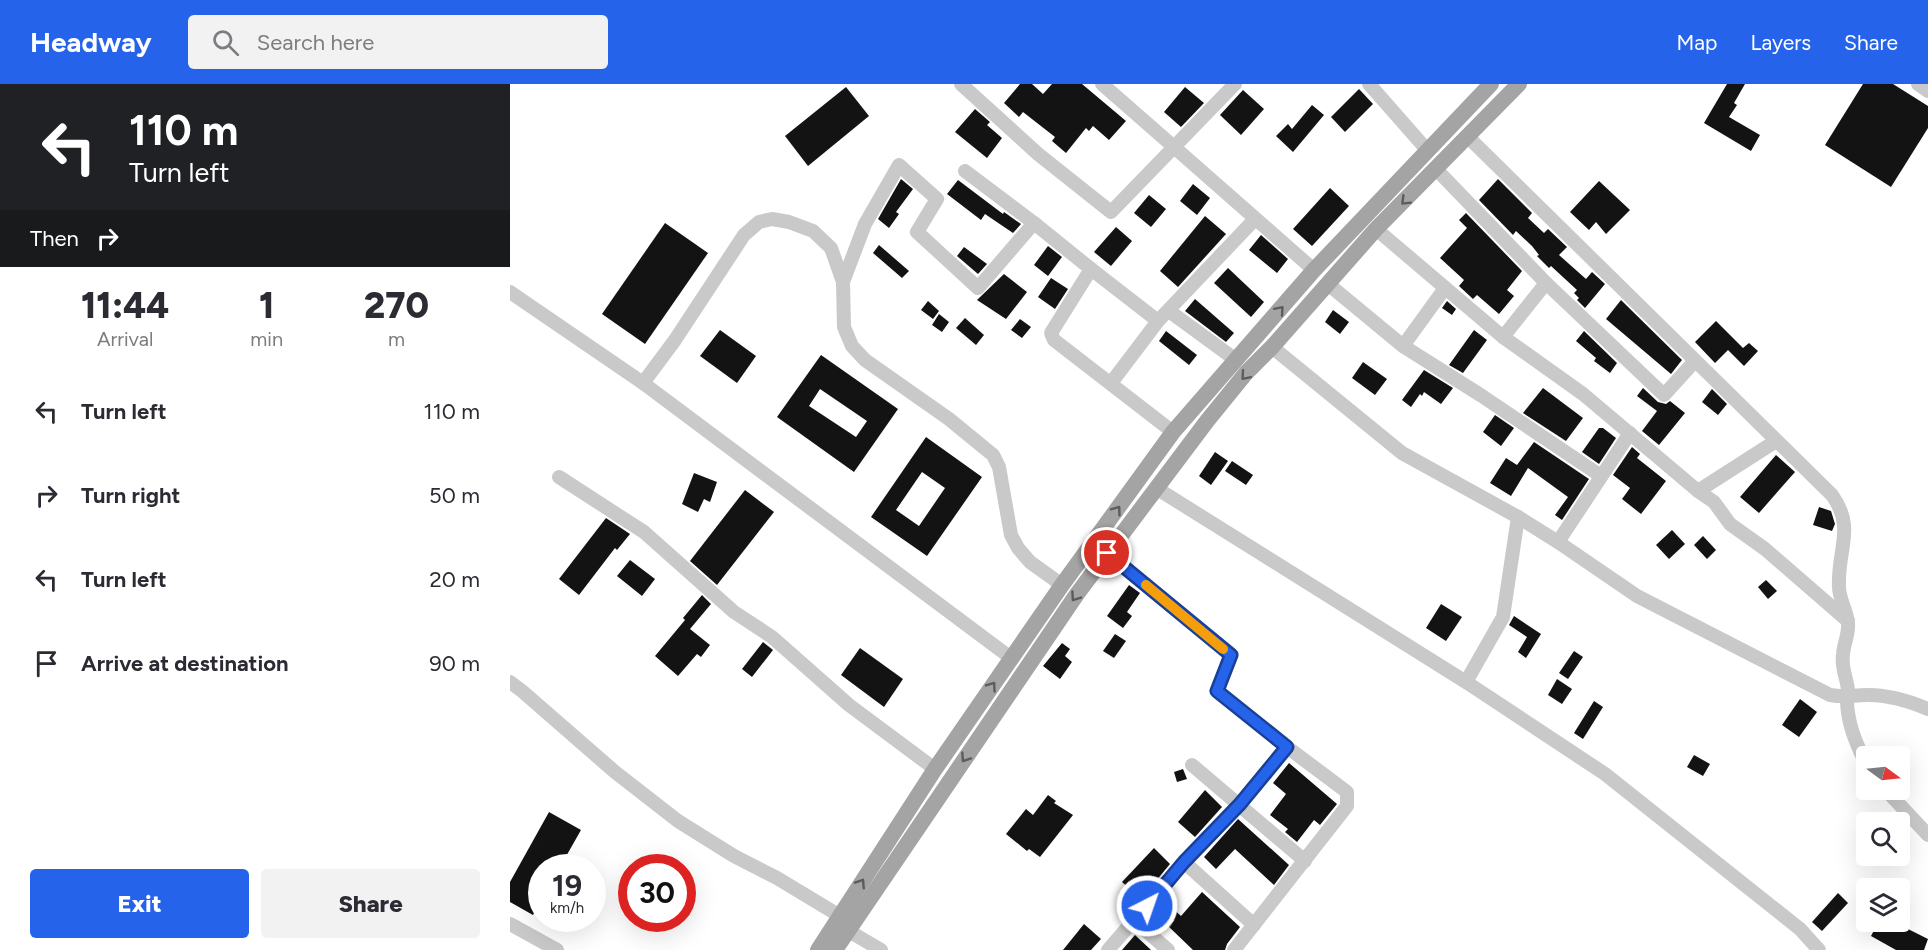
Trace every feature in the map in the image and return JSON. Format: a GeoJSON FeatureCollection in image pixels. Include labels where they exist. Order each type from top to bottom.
{"type":"FeatureCollection","features":[{"type":"Feature","properties":{"kind":"main road"},"geometry":{"type":"LineString","coordinates":[[835,950],[843,923],[935,769],[1062,585],[1173,432],[1314,270],[1491,84]]}},
{"type":"Feature","properties":{"kind":"main road"},"geometry":{"type":"LineString","coordinates":[[818,950],[843,923],[1107,553],[1240,381],[1376,230],[1519,84]]}},
{"type":"Feature","properties":{"kind":"street"},"geometry":{"type":"LineString","coordinates":[[961,84],[1038,154],[1111,212],[1235,84]]}},
{"type":"Feature","properties":{"kind":"street"},"geometry":{"type":"LineString","coordinates":[[1102,84],[1314,270]]}},
{"type":"Feature","properties":{"kind":"street"},"geometry":{"type":"LineString","coordinates":[[1369,84],[1427,150]]}},
{"type":"Feature","properties":{"kind":"street"},"geometry":{"type":"LineString","coordinates":[[1918,84],[1928,91]]}},
{"type":"Feature","properties":{"kind":"street"},"geometry":{"type":"LineString","coordinates":[[1468,137],[1694,362],[1832,495],[1841,508],[1845,522],[1845,537],[1839,559],[1839,590],[1848,621],[1843,653],[1843,673],[1848,689],[1850,728],[1858,746]]}},
{"type":"Feature","properties":{"kind":"street"},"geometry":{"type":"LineString","coordinates":[[843,282],[865,224],[899,165],[937,199],[917,232],[978,288],[1034,223]]}},
{"type":"Feature","properties":{"kind":"street"},"geometry":{"type":"LineString","coordinates":[[1436,170],[1546,283],[1664,395],[1694,362]]}},
{"type":"Feature","properties":{"kind":"street"},"geometry":{"type":"LineString","coordinates":[[966,171],[1158,321]]}},
{"type":"Feature","properties":{"kind":"street"},"geometry":{"type":"LineString","coordinates":[[644,383],[744,235],[759,222],[772,219],[789,222],[813,231],[831,248],[843,282],[844,327],[852,346],[865,360],[949,419],[993,455],[999,467],[1011,536],[1030,562],[1062,585]]}},
{"type":"Feature","properties":{"kind":"street"},"geometry":{"type":"LineString","coordinates":[[1111,383],[1158,321],[1170,311],[1255,219]]}},
{"type":"Feature","properties":{"kind":"street"},"geometry":{"type":"LineString","coordinates":[[1376,230],[1503,338],[1583,394],[1713,502],[1730,524],[1766,549],[1848,621]]}},
{"type":"Feature","properties":{"kind":"street"},"geometry":{"type":"LineString","coordinates":[[1091,269],[1051,333],[1054,340],[1173,432]]}},
{"type":"Feature","properties":{"kind":"street"},"geometry":{"type":"LineString","coordinates":[[1503,338],[1546,283]]}},
{"type":"Feature","properties":{"kind":"street"},"geometry":{"type":"LineString","coordinates":[[1328,285],[1403,346],[1600,476]]}},
{"type":"Feature","properties":{"kind":"street"},"geometry":{"type":"LineString","coordinates":[[1403,346],[1445,288]]}},
{"type":"Feature","properties":{"kind":"street"},"geometry":{"type":"LineString","coordinates":[[510,292],[644,383],[1011,658]]}},
{"type":"Feature","properties":{"kind":"street"},"geometry":{"type":"LineString","coordinates":[[1170,311],[1236,360]]}},
{"type":"Feature","properties":{"kind":"street"},"geometry":{"type":"LineString","coordinates":[[1272,347],[1402,453],[1518,517],[1637,596],[1830,695],[1847,698],[1867,695],[1894,697],[1928,709]]}},
{"type":"Feature","properties":{"kind":"street"},"geometry":{"type":"LineString","coordinates":[[1558,542],[1630,433]]}},
{"type":"Feature","properties":{"kind":"street"},"geometry":{"type":"LineString","coordinates":[[1698,491],[1776,441]]}},
{"type":"Feature","properties":{"kind":"street"},"geometry":{"type":"LineString","coordinates":[[559,477],[644,532],[734,612],[772,637],[849,705],[935,769]]}},
{"type":"Feature","properties":{"kind":"street"},"geometry":{"type":"LineString","coordinates":[[1156,488],[1466,682],[1605,774],[1800,929],[1819,950]]}},
{"type":"Feature","properties":{"kind":"street"},"geometry":{"type":"LineString","coordinates":[[1466,682],[1503,617],[1518,517]]}},
{"type":"Feature","properties":{"kind":"street"},"geometry":{"type":"LineString","coordinates":[[1107,553],[1231,655],[1217,691],[1347,792],[1347,806],[1234,950]]}},
{"type":"Feature","properties":{"kind":"street"},"geometry":{"type":"LineString","coordinates":[[510,682],[615,772],[678,822],[734,856],[777,878],[881,950]]}},
{"type":"Feature","properties":{"kind":"street"},"geometry":{"type":"LineString","coordinates":[[1108,950],[1184,862],[1240,804],[1287,747]]}},
{"type":"Feature","properties":{"kind":"street"},"geometry":{"type":"LineString","coordinates":[[1192,765],[1305,861]]}},
{"type":"Feature","properties":{"kind":"street"},"geometry":{"type":"LineString","coordinates":[[1895,800],[1928,835]]}},
{"type":"Feature","properties":{"kind":"street"},"geometry":{"type":"LineString","coordinates":[[1184,862],[1254,925]]}},
{"type":"Feature","properties":{"kind":"street"},"geometry":{"type":"LineString","coordinates":[[1134,920],[1168,950]]}},
{"type":"Feature","properties":{"kind":"street"},"geometry":{"type":"LineString","coordinates":[[510,924],[555,950]]}},
{"type":"Feature","properties":{"kind":"building"},"geometry":{"type":"Polygon","coordinates":[[[1020,84],[1032,84],[1043,94],[1052,84],[1082,84],[1126,121],[1109,140],[1093,126],[1089,131],[1086,128],[1066,153],[1052,141],[1055,137],[1023,112],[1019,117],[1004,103],[1020,84]]]}},
{"type":"Feature","properties":{"kind":"building"},"geometry":{"type":"Polygon","coordinates":[[[1727,84],[1745,84],[1734,103],[1737,105],[1729,117],[1760,135],[1751,151],[1704,123],[1727,84]]]}},
{"type":"Feature","properties":{"kind":"building"},"geometry":{"type":"Polygon","coordinates":[[[1863,84],[1893,84],[1928,106],[1928,128],[1891,187],[1825,145],[1863,84]]]}},
{"type":"Feature","properties":{"kind":"building"},"geometry":{"type":"Polygon","coordinates":[[[846,87],[869,116],[808,166],[785,136],[846,87]]]}},
{"type":"Feature","properties":{"kind":"building"},"geometry":{"type":"Polygon","coordinates":[[[1185,87],[1204,103],[1181,127],[1164,112],[1185,87]]]}},
{"type":"Feature","properties":{"kind":"building"},"geometry":{"type":"Polygon","coordinates":[[[1359,89],[1373,104],[1345,132],[1331,117],[1359,89]]]}},
{"type":"Feature","properties":{"kind":"building"},"geometry":{"type":"Polygon","coordinates":[[[1243,90],[1264,109],[1241,135],[1220,115],[1243,90]]]}},
{"type":"Feature","properties":{"kind":"building"},"geometry":{"type":"Polygon","coordinates":[[[1312,105],[1324,115],[1293,152],[1276,136],[1288,124],[1292,129],[1312,105]]]}},
{"type":"Feature","properties":{"kind":"building"},"geometry":{"type":"Polygon","coordinates":[[[975,109],[990,122],[987,125],[1002,138],[987,158],[955,132],[975,109]]]}},
{"type":"Feature","properties":{"kind":"building"},"geometry":{"type":"Polygon","coordinates":[[[901,179],[913,189],[896,212],[899,214],[889,228],[878,219],[901,179]]]}},
{"type":"Feature","properties":{"kind":"building"},"geometry":{"type":"Polygon","coordinates":[[[1498,179],[1532,213],[1528,218],[1544,233],[1548,229],[1567,247],[1559,255],[1586,279],[1592,272],[1605,284],[1585,308],[1577,300],[1579,298],[1574,293],[1577,290],[1551,266],[1549,268],[1537,256],[1539,255],[1532,246],[1516,231],[1513,235],[1479,200],[1498,179]]]}},
{"type":"Feature","properties":{"kind":"building"},"geometry":{"type":"Polygon","coordinates":[[[958,180],[1003,214],[1004,212],[1021,224],[1013,233],[985,214],[981,220],[947,194],[958,180]]]}},
{"type":"Feature","properties":{"kind":"building"},"geometry":{"type":"Polygon","coordinates":[[[1599,181],[1630,210],[1606,234],[1596,222],[1589,230],[1570,212],[1599,181]]]}},
{"type":"Feature","properties":{"kind":"building"},"geometry":{"type":"Polygon","coordinates":[[[1193,184],[1210,198],[1197,215],[1180,201],[1193,184]]]}},
{"type":"Feature","properties":{"kind":"building"},"geometry":{"type":"Polygon","coordinates":[[[1330,188],[1349,206],[1312,246],[1293,229],[1330,188]]]}},
{"type":"Feature","properties":{"kind":"building"},"geometry":{"type":"Polygon","coordinates":[[[1149,195],[1166,209],[1151,227],[1134,213],[1149,195]]]}},
{"type":"Feature","properties":{"kind":"building"},"geometry":{"type":"Polygon","coordinates":[[[1466,213],[1522,271],[1507,290],[1514,296],[1499,314],[1477,295],[1473,299],[1459,286],[1464,280],[1440,258],[1467,228],[1459,220],[1466,213]]]}},
{"type":"Feature","properties":{"kind":"building"},"geometry":{"type":"Polygon","coordinates":[[[1205,216],[1226,234],[1178,287],[1160,271],[1205,216]]]}},
{"type":"Feature","properties":{"kind":"building"},"geometry":{"type":"Polygon","coordinates":[[[665,223],[708,253],[645,344],[602,314],[665,223]]]}},
{"type":"Feature","properties":{"kind":"building"},"geometry":{"type":"Polygon","coordinates":[[[1116,227],[1132,241],[1111,266],[1094,252],[1116,227]]]}},
{"type":"Feature","properties":{"kind":"building"},"geometry":{"type":"Polygon","coordinates":[[[1261,235],[1288,259],[1277,273],[1249,250],[1261,235]]]}},
{"type":"Feature","properties":{"kind":"building"},"geometry":{"type":"Polygon","coordinates":[[[879,245],[909,271],[902,278],[873,253],[879,245]]]}},
{"type":"Feature","properties":{"kind":"building"},"geometry":{"type":"Polygon","coordinates":[[[1048,246],[1062,257],[1048,276],[1034,265],[1048,246]]]}},
{"type":"Feature","properties":{"kind":"building"},"geometry":{"type":"Polygon","coordinates":[[[964,247],[987,264],[978,274],[957,256],[964,247]]]}},
{"type":"Feature","properties":{"kind":"building"},"geometry":{"type":"Polygon","coordinates":[[[1228,268],[1264,302],[1251,317],[1214,283],[1228,268]]]}},
{"type":"Feature","properties":{"kind":"building"},"geometry":{"type":"Polygon","coordinates":[[[1004,274],[1027,292],[1006,319],[977,300],[1004,274]]]}},
{"type":"Feature","properties":{"kind":"building"},"geometry":{"type":"Polygon","coordinates":[[[1051,278],[1068,289],[1055,309],[1038,297],[1051,278]]]}},
{"type":"Feature","properties":{"kind":"building"},"geometry":{"type":"Polygon","coordinates":[[[1195,299],[1234,333],[1226,342],[1185,311],[1195,299]]]}},
{"type":"Feature","properties":{"kind":"building"},"geometry":{"type":"Polygon","coordinates":[[[1621,300],[1682,360],[1671,374],[1606,319],[1621,300]]]}},
{"type":"Feature","properties":{"kind":"building"},"geometry":{"type":"Polygon","coordinates":[[[928,301],[939,311],[933,319],[921,310],[928,301]]]}},
{"type":"Feature","properties":{"kind":"building"},"geometry":{"type":"Polygon","coordinates":[[[1447,301],[1456,309],[1452,315],[1442,308],[1447,301]]]}},
{"type":"Feature","properties":{"kind":"building"},"geometry":{"type":"Polygon","coordinates":[[[1333,310],[1349,322],[1340,334],[1325,322],[1333,310]]]}},
{"type":"Feature","properties":{"kind":"building"},"geometry":{"type":"Polygon","coordinates":[[[939,314],[949,322],[942,332],[932,325],[939,314]]]}},
{"type":"Feature","properties":{"kind":"building"},"geometry":{"type":"Polygon","coordinates":[[[965,318],[984,335],[976,345],[956,328],[965,318]]]}},
{"type":"Feature","properties":{"kind":"building"},"geometry":{"type":"Polygon","coordinates":[[[1020,319],[1031,327],[1022,338],[1011,330],[1020,319]]]}},
{"type":"Feature","properties":{"kind":"building"},"geometry":{"type":"Polygon","coordinates":[[[1716,321],[1743,348],[1749,343],[1758,351],[1744,366],[1728,350],[1715,363],[1695,342],[1716,321]]]}},
{"type":"Feature","properties":{"kind":"building"},"geometry":{"type":"Polygon","coordinates":[[[720,330],[756,356],[737,383],[700,356],[720,330]]]}},
{"type":"Feature","properties":{"kind":"building"},"geometry":{"type":"Polygon","coordinates":[[[1474,330],[1487,340],[1463,373],[1449,365],[1474,330]]]}},
{"type":"Feature","properties":{"kind":"building"},"geometry":{"type":"Polygon","coordinates":[[[1166,331],[1197,355],[1189,365],[1159,341],[1166,331]]]}},
{"type":"Feature","properties":{"kind":"building"},"geometry":{"type":"Polygon","coordinates":[[[1584,331],[1617,363],[1610,373],[1594,361],[1596,358],[1576,341],[1584,331]]]}},
{"type":"Feature","properties":{"kind":"building"},"geometry":{"type":"Polygon","coordinates":[[[821,355],[898,409],[854,472],[777,417],[821,355]],[[820,389],[809,406],[856,437],[867,421],[820,389]]]}},
{"type":"Feature","properties":{"kind":"building"},"geometry":{"type":"Polygon","coordinates":[[[1363,362],[1387,379],[1375,395],[1352,378],[1363,362]]]}},
{"type":"Feature","properties":{"kind":"building"},"geometry":{"type":"Polygon","coordinates":[[[1424,370],[1453,388],[1441,404],[1424,392],[1411,407],[1402,400],[1424,370]]]}},
{"type":"Feature","properties":{"kind":"building"},"geometry":{"type":"Polygon","coordinates":[[[1543,388],[1583,418],[1566,441],[1523,413],[1543,388]]]}},
{"type":"Feature","properties":{"kind":"building"},"geometry":{"type":"Polygon","coordinates":[[[1643,388],[1658,402],[1666,404],[1670,401],[1685,413],[1659,445],[1642,431],[1657,411],[1637,396],[1643,388]]]}},
{"type":"Feature","properties":{"kind":"building"},"geometry":{"type":"Polygon","coordinates":[[[1712,389],[1727,404],[1718,415],[1702,402],[1712,389]]]}},
{"type":"Feature","properties":{"kind":"building"},"geometry":{"type":"Polygon","coordinates":[[[1495,415],[1514,428],[1501,446],[1483,432],[1495,415]]]}},
{"type":"Feature","properties":{"kind":"building"},"geometry":{"type":"Polygon","coordinates":[[[1599,428],[1603,428],[1616,438],[1599,464],[1582,452],[1599,428]]]}},
{"type":"Feature","properties":{"kind":"building"},"geometry":{"type":"Polygon","coordinates":[[[926,437],[982,477],[927,556],[871,517],[926,437]],[[922,472],[896,510],[919,526],[945,488],[922,472]]]}},
{"type":"Feature","properties":{"kind":"building"},"geometry":{"type":"Polygon","coordinates":[[[1534,442],[1589,479],[1562,520],[1555,515],[1568,497],[1528,468],[1511,496],[1490,483],[1506,458],[1517,465],[1534,442]]]}},
{"type":"Feature","properties":{"kind":"building"},"geometry":{"type":"Polygon","coordinates":[[[1632,447],[1640,454],[1637,458],[1666,481],[1641,514],[1622,499],[1630,488],[1613,475],[1632,447]]]}},
{"type":"Feature","properties":{"kind":"building"},"geometry":{"type":"Polygon","coordinates":[[[1215,452],[1228,461],[1211,485],[1199,476],[1215,452]]]}},
{"type":"Feature","properties":{"kind":"building"},"geometry":{"type":"Polygon","coordinates":[[[1776,455],[1795,472],[1759,513],[1740,497],[1776,455]]]}},
{"type":"Feature","properties":{"kind":"building"},"geometry":{"type":"Polygon","coordinates":[[[1232,461],[1253,475],[1246,485],[1225,471],[1232,461]]]}},
{"type":"Feature","properties":{"kind":"building"},"geometry":{"type":"Polygon","coordinates":[[[694,473],[717,482],[710,502],[704,499],[698,512],[682,504],[694,473]]]}},
{"type":"Feature","properties":{"kind":"building"},"geometry":{"type":"Polygon","coordinates":[[[745,490],[774,512],[717,585],[690,561],[745,490]]]}},
{"type":"Feature","properties":{"kind":"building"},"geometry":{"type":"Polygon","coordinates":[[[1819,507],[1831,511],[1835,524],[1832,531],[1813,525],[1819,507]]]}},
{"type":"Feature","properties":{"kind":"building"},"geometry":{"type":"Polygon","coordinates":[[[606,518],[630,534],[617,550],[615,548],[579,595],[559,579],[606,518]]]}},
{"type":"Feature","properties":{"kind":"building"},"geometry":{"type":"Polygon","coordinates":[[[1672,530],[1685,544],[1669,559],[1656,545],[1672,530]]]}},
{"type":"Feature","properties":{"kind":"building"},"geometry":{"type":"Polygon","coordinates":[[[1703,536],[1716,550],[1707,559],[1694,545],[1703,536]]]}},
{"type":"Feature","properties":{"kind":"building"},"geometry":{"type":"Polygon","coordinates":[[[630,560],[655,579],[642,596],[617,576],[630,560]]]}},
{"type":"Feature","properties":{"kind":"building"},"geometry":{"type":"Polygon","coordinates":[[[1766,580],[1777,591],[1768,599],[1758,587],[1766,580]]]}},
{"type":"Feature","properties":{"kind":"building"},"geometry":{"type":"Polygon","coordinates":[[[1129,585],[1140,593],[1127,612],[1132,616],[1123,628],[1107,616],[1129,585]]]}},
{"type":"Feature","properties":{"kind":"building"},"geometry":{"type":"Polygon","coordinates":[[[702,595],[711,604],[690,629],[710,645],[701,657],[697,654],[678,676],[655,656],[702,595]]]}},
{"type":"Feature","properties":{"kind":"building"},"geometry":{"type":"Polygon","coordinates":[[[1441,604],[1462,617],[1446,641],[1426,628],[1441,604]]]}},
{"type":"Feature","properties":{"kind":"building"},"geometry":{"type":"Polygon","coordinates":[[[1514,616],[1541,634],[1526,658],[1518,652],[1527,637],[1509,625],[1514,616]]]}},
{"type":"Feature","properties":{"kind":"building"},"geometry":{"type":"Polygon","coordinates":[[[1115,634],[1126,641],[1114,658],[1103,651],[1115,634]]]}},
{"type":"Feature","properties":{"kind":"building"},"geometry":{"type":"Polygon","coordinates":[[[763,642],[773,650],[752,677],[742,669],[763,642]]]}},
{"type":"Feature","properties":{"kind":"building"},"geometry":{"type":"Polygon","coordinates":[[[1062,643],[1070,649],[1065,656],[1072,662],[1060,679],[1043,666],[1062,643]]]}},
{"type":"Feature","properties":{"kind":"building"},"geometry":{"type":"Polygon","coordinates":[[[860,648],[903,679],[884,707],[841,675],[860,648]]]}},
{"type":"Feature","properties":{"kind":"building"},"geometry":{"type":"Polygon","coordinates":[[[1574,651],[1583,657],[1568,679],[1559,673],[1574,651]]]}},
{"type":"Feature","properties":{"kind":"building"},"geometry":{"type":"Polygon","coordinates":[[[1557,679],[1572,689],[1562,704],[1548,695],[1557,679]]]}},
{"type":"Feature","properties":{"kind":"building"},"geometry":{"type":"Polygon","coordinates":[[[1800,699],[1817,712],[1799,737],[1782,725],[1800,699]]]}},
{"type":"Feature","properties":{"kind":"building"},"geometry":{"type":"Polygon","coordinates":[[[1594,701],[1603,707],[1583,739],[1574,733],[1594,701]]]}},
{"type":"Feature","properties":{"kind":"building"},"geometry":{"type":"Polygon","coordinates":[[[1694,755],[1710,764],[1703,776],[1687,767],[1694,755]]]}},
{"type":"Feature","properties":{"kind":"building"},"geometry":{"type":"Polygon","coordinates":[[[1289,763],[1337,804],[1320,825],[1314,820],[1297,842],[1285,832],[1288,829],[1270,815],[1286,794],[1273,783],[1289,763]]]}},
{"type":"Feature","properties":{"kind":"building"},"geometry":{"type":"Polygon","coordinates":[[[1183,769],[1187,779],[1177,782],[1174,772],[1183,769]]]}},
{"type":"Feature","properties":{"kind":"building"},"geometry":{"type":"Polygon","coordinates":[[[1205,790],[1222,807],[1195,837],[1178,822],[1205,790]]]}},
{"type":"Feature","properties":{"kind":"building"},"geometry":{"type":"Polygon","coordinates":[[[1048,795],[1056,801],[1054,803],[1073,815],[1040,857],[1029,849],[1027,851],[1006,834],[1026,809],[1033,815],[1048,795]]]}},
{"type":"Feature","properties":{"kind":"building"},"geometry":{"type":"Polygon","coordinates":[[[549,812],[581,830],[567,854],[528,854],[528,912],[510,902],[510,882],[549,812]]]}},
{"type":"Feature","properties":{"kind":"building"},"geometry":{"type":"Polygon","coordinates":[[[1238,819],[1289,865],[1274,885],[1235,849],[1216,869],[1204,857],[1238,819]]]}},
{"type":"Feature","properties":{"kind":"building"},"geometry":{"type":"Polygon","coordinates":[[[1154,848],[1170,864],[1141,899],[1122,882],[1154,848]]]}},
{"type":"Feature","properties":{"kind":"building"},"geometry":{"type":"Polygon","coordinates":[[[1202,892],[1240,927],[1225,950],[1193,950],[1167,925],[1164,929],[1152,918],[1157,913],[1154,910],[1163,900],[1181,916],[1202,892]]]}},
{"type":"Feature","properties":{"kind":"building"},"geometry":{"type":"Polygon","coordinates":[[[1838,893],[1848,903],[1822,931],[1812,922],[1838,893]]]}},
{"type":"Feature","properties":{"kind":"building"},"geometry":{"type":"Polygon","coordinates":[[[1084,924],[1101,939],[1091,950],[1063,950],[1084,924]]]}},
{"type":"Feature","properties":{"kind":"building"},"geometry":{"type":"Polygon","coordinates":[[[1910,930],[1928,939],[1924,950],[1896,950],[1871,936],[1873,932],[1910,932],[1910,930]]]}},
{"type":"Feature","properties":{"kind":"building"},"geometry":{"type":"Polygon","coordinates":[[[1135,935],[1151,950],[1122,950],[1135,935]]]}},
{"type":"Feature","properties":{"kind":"slow traffic"},"geometry":{"type":"LineString","coordinates":[[1146,585],[1223,649]]}},
{"type":"Feature","properties":{"kind":"route"},"geometry":{"type":"LineString","coordinates":[[1107,553],[1231,655],[1217,691],[1287,747],[1240,804],[1184,862],[1147,906]]}}]}
